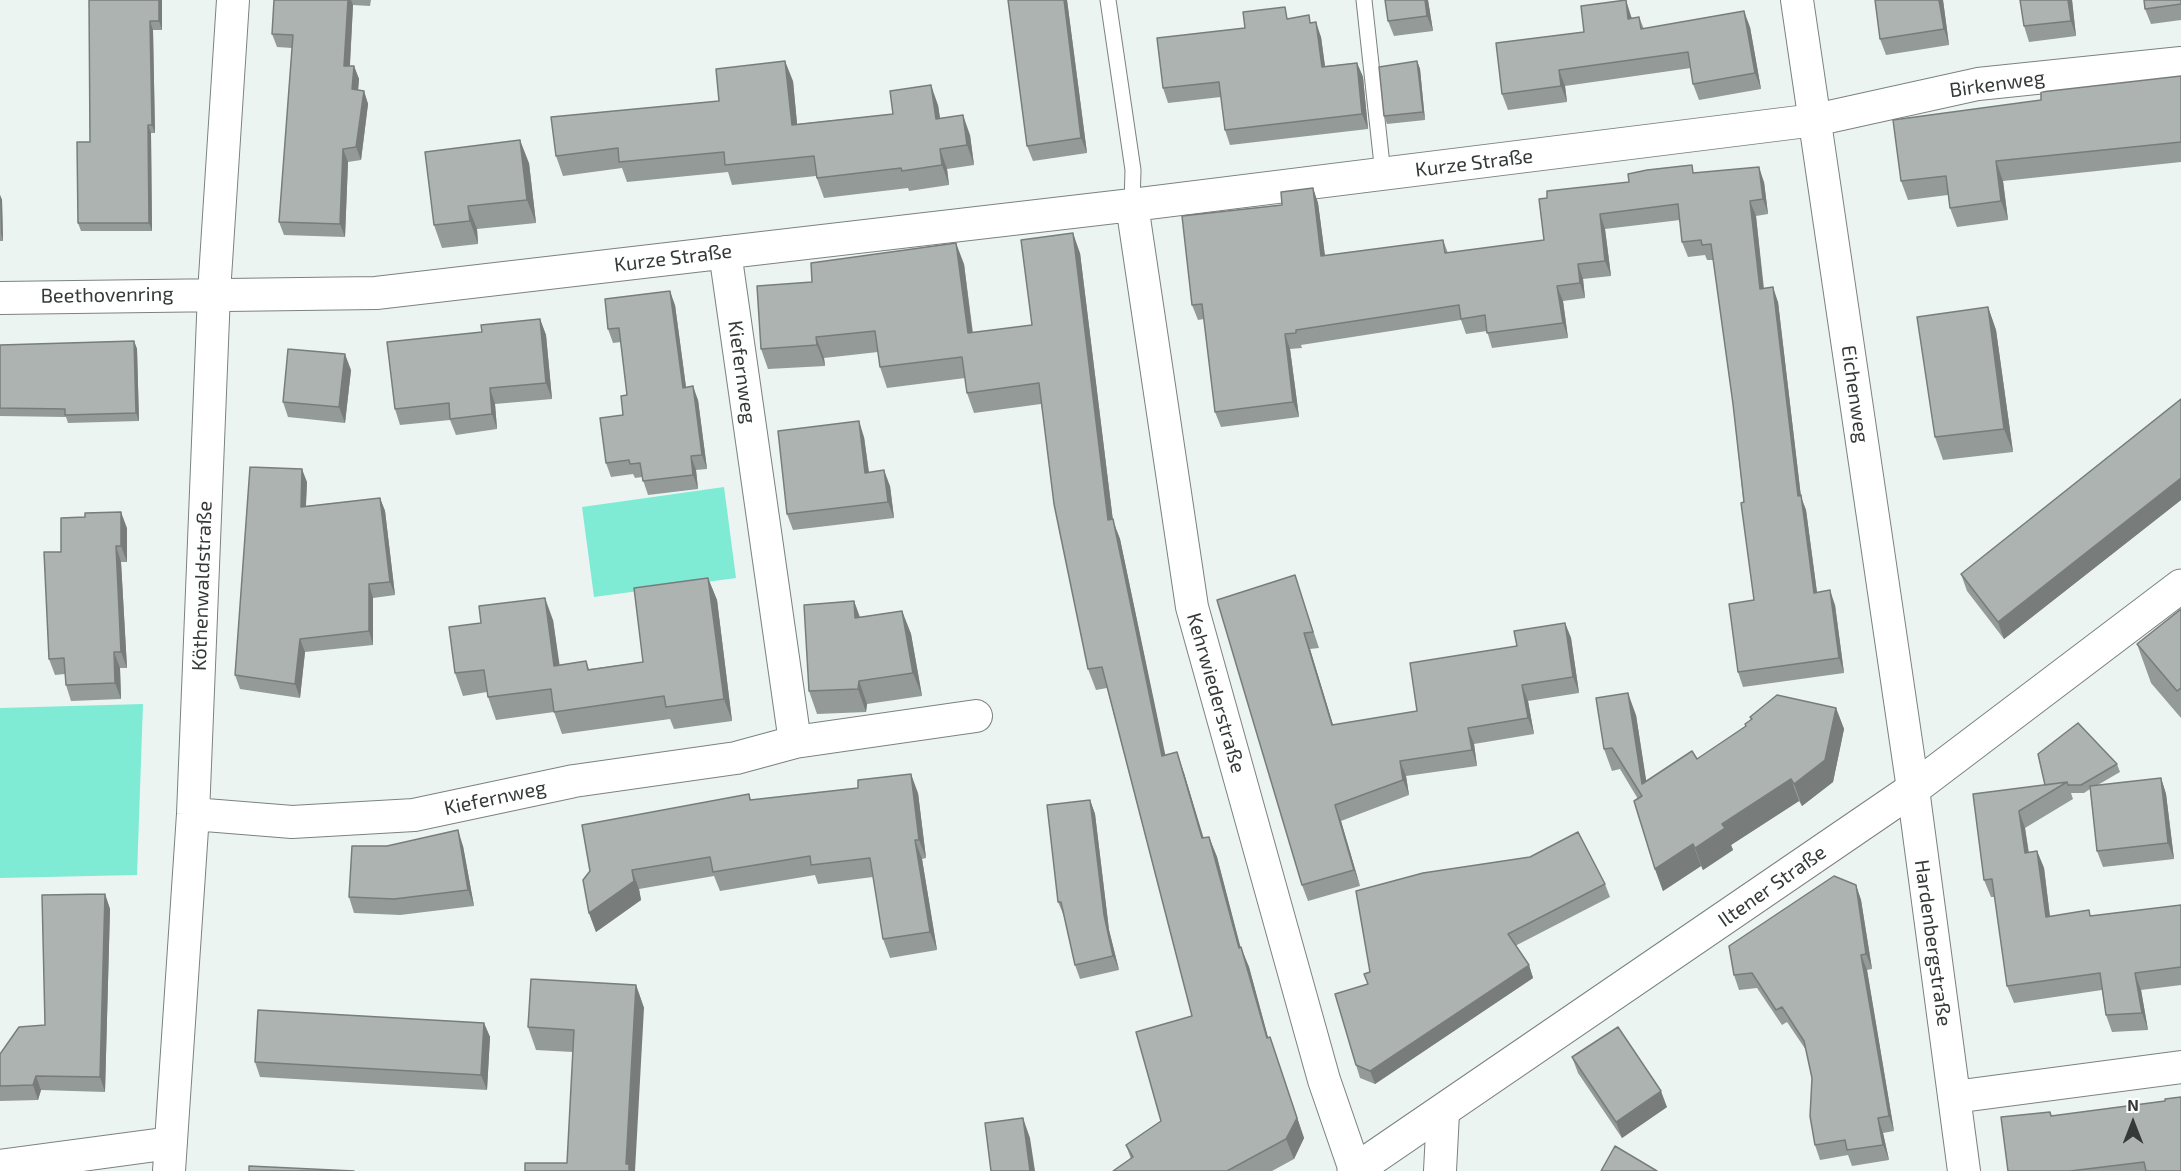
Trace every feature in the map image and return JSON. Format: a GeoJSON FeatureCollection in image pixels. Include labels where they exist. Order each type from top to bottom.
{"type":"FeatureCollection","features":[{"type":"Feature","properties":{"kind":"street","name":"Köthenwaldstraße"},"geometry":{"type":"LineString","coordinates":[[170,1157],[193,814],[213,293],[233,0]]}},
{"type":"Feature","properties":{"kind":"street","name":"Eichenweg"},"geometry":{"type":"LineString","coordinates":[[1797,0],[1913,789]]}},
{"type":"Feature","properties":{"kind":"street","name":"Birkenweg"},"geometry":{"type":"LineString","coordinates":[[1815,120],[1978,84],[2181,63]]}},
{"type":"Feature","properties":{"kind":"street","name":"Kurze Straße"},"geometry":{"type":"LineString","coordinates":[[213,293],[376,293],[1132,205],[1815,120]]}},
{"type":"Feature","properties":{"kind":"street","name":"Kehrwiederstraße"},"geometry":{"type":"LineString","coordinates":[[1132,205],[1192,607],[1324,1080],[1354,1171]]}},
{"type":"Feature","properties":{"kind":"street","name":"Kiefernweg"},"geometry":{"type":"LineString","coordinates":[[725,252],[795,742]]}},
{"type":"Feature","properties":{"kind":"street","name":"Beethovenring"},"geometry":{"type":"LineString","coordinates":[[0,298],[213,293]]}},
{"type":"Feature","properties":{"kind":"street","name":"Iltener Straße"},"geometry":{"type":"LineString","coordinates":[[1354,1171],[1443,1113],[1913,789],[2181,586]]}},
{"type":"Feature","properties":{"kind":"street","name":"Kiefernweg"},"geometry":{"type":"LineString","coordinates":[[193,814],[292,822],[414,815],[574,781],[735,758],[795,742],[976,716]]}},
{"type":"Feature","properties":{"kind":"street","name":"Hardenbergstraße"},"geometry":{"type":"LineString","coordinates":[[1913,789],[1964,1171]]}},
{"type":"Feature","properties":{"kind":"street"},"geometry":{"type":"LineString","coordinates":[[1954,1097],[2181,1067]]}},
{"type":"Feature","properties":{"kind":"street"},"geometry":{"type":"LineString","coordinates":[[1440,1171],[1443,1113]]}},
{"type":"Feature","properties":{"kind":"street"},"geometry":{"type":"LineString","coordinates":[[0,1166],[170,1157]]}},
{"type":"Feature","properties":{"kind":"lane"},"geometry":{"type":"LineString","coordinates":[[1108,0],[1133,170],[1132,205]]}},
{"type":"Feature","properties":{"kind":"lane"},"geometry":{"type":"LineString","coordinates":[[1364,0],[1383,174]]}},
{"type":"Feature","properties":{"kind":"green space"},"geometry":{"type":"Polygon","coordinates":[[[724,487],[736,578],[594,597],[582,507],[724,487]]]}},
{"type":"Feature","properties":{"kind":"green space"},"geometry":{"type":"Polygon","coordinates":[[[143,704],[137,875],[0,878],[0,708],[143,704]]]}},
{"type":"Feature","properties":{"kind":"building"},"geometry":{"type":"Polygon","coordinates":[[[89,0],[159,0],[159,21],[150,21],[152,125],[148,125],[149,223],[78,223],[77,142],[90,142],[89,0]]]}},
{"type":"Feature","properties":{"kind":"building"},"geometry":{"type":"Polygon","coordinates":[[[274,0],[348,0],[344,66],[354,66],[352,89],[364,91],[356,147],[343,149],[340,224],[279,222],[293,35],[272,34],[274,0]]]}},
{"type":"Feature","properties":{"kind":"building"},"geometry":{"type":"Polygon","coordinates":[[[1008,0],[1064,0],[1081,138],[1027,146],[1008,0]]]}},
{"type":"Feature","properties":{"kind":"building"},"geometry":{"type":"Polygon","coordinates":[[[1385,0],[1425,0],[1427,16],[1388,21],[1385,0]]]}},
{"type":"Feature","properties":{"kind":"building"},"geometry":{"type":"Polygon","coordinates":[[[1626,0],[1628,19],[1639,17],[1641,29],[1744,11],[1755,73],[1693,84],[1688,52],[1559,70],[1561,86],[1502,94],[1496,43],[1584,32],[1581,6],[1626,0]]]}},
{"type":"Feature","properties":{"kind":"building"},"geometry":{"type":"Polygon","coordinates":[[[1875,0],[1939,0],[1944,29],[1880,39],[1875,0]]]}},
{"type":"Feature","properties":{"kind":"building"},"geometry":{"type":"Polygon","coordinates":[[[2020,0],[2068,0],[2071,21],[2024,26],[2020,0]]]}},
{"type":"Feature","properties":{"kind":"building"},"geometry":{"type":"Polygon","coordinates":[[[2144,0],[2181,0],[2181,4],[2145,9],[2144,0]]]}},
{"type":"Feature","properties":{"kind":"building"},"geometry":{"type":"Polygon","coordinates":[[[1285,7],[1287,19],[1309,15],[1310,23],[1316,22],[1322,67],[1357,63],[1362,114],[1225,130],[1219,82],[1163,88],[1157,38],[1245,28],[1243,12],[1285,7]]]}},
{"type":"Feature","properties":{"kind":"building"},"geometry":{"type":"Polygon","coordinates":[[[785,61],[792,125],[893,114],[890,91],[931,85],[936,119],[963,115],[967,145],[940,149],[942,165],[902,171],[901,168],[817,178],[814,156],[725,165],[724,152],[619,162],[618,148],[556,156],[551,117],[719,101],[716,69],[785,61]]]}},
{"type":"Feature","properties":{"kind":"building"},"geometry":{"type":"Polygon","coordinates":[[[1417,61],[1423,112],[1384,116],[1379,67],[1417,61]]]}},
{"type":"Feature","properties":{"kind":"building"},"geometry":{"type":"Polygon","coordinates":[[[2181,76],[2181,142],[1996,161],[2001,201],[1950,208],[1946,176],[1901,181],[1893,120],[2041,100],[2041,92],[2181,76]]]}},
{"type":"Feature","properties":{"kind":"building"},"geometry":{"type":"Polygon","coordinates":[[[520,140],[527,200],[468,206],[470,221],[434,225],[425,152],[520,140]]]}},
{"type":"Feature","properties":{"kind":"building"},"geometry":{"type":"Polygon","coordinates":[[[1692,165],[1693,173],[1759,167],[1763,199],[1750,201],[1760,289],[1773,287],[1798,496],[1801,495],[1814,593],[1830,590],[1839,658],[1738,672],[1729,604],[1754,600],[1741,503],[1744,502],[1733,404],[1711,244],[1702,245],[1701,240],[1682,242],[1678,204],[1600,214],[1605,261],[1578,264],[1580,283],[1557,286],[1563,323],[1487,333],[1485,315],[1461,319],[1459,305],[1296,330],[1296,333],[1285,334],[1293,402],[1215,412],[1202,304],[1192,305],[1182,216],[1282,205],[1281,192],[1313,188],[1321,256],[1443,240],[1445,253],[1544,240],[1539,199],[1547,198],[1547,191],[1629,182],[1628,174],[1692,165]]]}},
{"type":"Feature","properties":{"kind":"building"},"geometry":{"type":"Polygon","coordinates":[[[1073,233],[1108,520],[1113,519],[1162,756],[1177,752],[1202,838],[1209,837],[1239,948],[1241,947],[1267,1038],[1270,1037],[1297,1118],[1286,1139],[1227,1171],[1113,1171],[1133,1157],[1126,1145],[1161,1121],[1136,1032],[1192,1016],[1102,667],[1088,669],[1054,504],[1039,383],[967,393],[962,357],[880,367],[875,331],[816,337],[817,345],[761,349],[757,286],[812,282],[811,263],[956,243],[968,333],[1032,325],[1021,240],[1073,233]]]}},
{"type":"Feature","properties":{"kind":"building"},"geometry":{"type":"Polygon","coordinates":[[[670,291],[683,388],[693,386],[702,455],[691,456],[693,475],[643,481],[640,463],[630,464],[629,460],[606,463],[600,418],[623,415],[621,396],[627,395],[619,328],[608,329],[605,299],[670,291]]]}},
{"type":"Feature","properties":{"kind":"building"},"geometry":{"type":"Polygon","coordinates":[[[1988,307],[2004,429],[1935,437],[1917,317],[1988,307]]]}},
{"type":"Feature","properties":{"kind":"building"},"geometry":{"type":"Polygon","coordinates":[[[540,319],[546,383],[490,388],[492,414],[450,419],[449,403],[395,409],[387,342],[482,332],[481,325],[540,319]]]}},
{"type":"Feature","properties":{"kind":"building"},"geometry":{"type":"Polygon","coordinates":[[[134,341],[136,413],[65,415],[65,409],[0,408],[0,345],[134,341]]]}},
{"type":"Feature","properties":{"kind":"building"},"geometry":{"type":"Polygon","coordinates":[[[288,349],[345,354],[339,407],[283,402],[288,349]]]}},
{"type":"Feature","properties":{"kind":"building"},"geometry":{"type":"Polygon","coordinates":[[[2181,399],[2181,478],[1998,622],[1961,574],[2181,399]]]}},
{"type":"Feature","properties":{"kind":"building"},"geometry":{"type":"Polygon","coordinates":[[[859,421],[865,473],[884,470],[888,502],[787,514],[778,431],[859,421]]]}},
{"type":"Feature","properties":{"kind":"building"},"geometry":{"type":"Polygon","coordinates":[[[250,467],[302,469],[301,507],[380,498],[390,582],[369,584],[369,631],[300,639],[295,684],[235,675],[250,467]]]}},
{"type":"Feature","properties":{"kind":"building"},"geometry":{"type":"Polygon","coordinates":[[[121,512],[121,546],[116,546],[121,652],[114,652],[115,683],[66,685],[64,658],[49,659],[44,552],[61,552],[61,518],[85,517],[85,513],[121,512]]]}},
{"type":"Feature","properties":{"kind":"building"},"geometry":{"type":"Polygon","coordinates":[[[1295,575],[1313,632],[1304,633],[1332,725],[1417,711],[1410,663],[1517,646],[1514,631],[1565,623],[1573,677],[1522,685],[1528,718],[1468,728],[1472,750],[1400,761],[1403,780],[1335,805],[1354,870],[1302,885],[1217,600],[1295,575]]]}},
{"type":"Feature","properties":{"kind":"building"},"geometry":{"type":"Polygon","coordinates":[[[708,578],[724,699],[666,707],[664,696],[554,712],[551,689],[488,697],[484,670],[455,673],[449,627],[481,623],[479,606],[545,598],[554,666],[586,661],[588,670],[643,662],[634,588],[708,578]]]}},
{"type":"Feature","properties":{"kind":"building"},"geometry":{"type":"Polygon","coordinates":[[[854,601],[855,618],[902,611],[913,673],[859,681],[858,689],[809,691],[804,605],[854,601]]]}},
{"type":"Feature","properties":{"kind":"building"},"geometry":{"type":"Polygon","coordinates":[[[2181,609],[2181,688],[2177,691],[2137,644],[2181,609]]]}},
{"type":"Feature","properties":{"kind":"building"},"geometry":{"type":"Polygon","coordinates":[[[1628,693],[1642,784],[1692,751],[1697,759],[1746,726],[1745,724],[1752,719],[1750,717],[1777,695],[1836,708],[1825,760],[1794,784],[1791,779],[1722,824],[1725,828],[1695,848],[1693,844],[1655,869],[1634,801],[1642,796],[1612,748],[1604,749],[1596,698],[1628,693]]]}},
{"type":"Feature","properties":{"kind":"building"},"geometry":{"type":"Polygon","coordinates":[[[2078,723],[2117,764],[2081,785],[2068,785],[2067,782],[2045,785],[2038,754],[2078,723]]]}},
{"type":"Feature","properties":{"kind":"building"},"geometry":{"type":"Polygon","coordinates":[[[911,774],[919,840],[915,840],[930,932],[883,939],[870,858],[811,865],[810,856],[713,872],[710,857],[632,870],[634,881],[589,913],[583,880],[590,871],[582,825],[749,794],[750,800],[858,788],[858,780],[911,774]]]}},
{"type":"Feature","properties":{"kind":"building"},"geometry":{"type":"Polygon","coordinates":[[[2161,778],[2168,843],[2097,851],[2090,786],[2161,778]]]}},
{"type":"Feature","properties":{"kind":"building"},"geometry":{"type":"Polygon","coordinates":[[[2067,782],[2019,811],[2025,853],[2037,851],[2046,917],[2089,910],[2090,916],[2181,905],[2181,967],[2135,973],[2142,1013],[2106,1015],[2100,973],[2007,986],[1992,879],[1984,880],[1973,794],[2067,782]]]}},
{"type":"Feature","properties":{"kind":"building"},"geometry":{"type":"Polygon","coordinates":[[[1090,800],[1104,915],[1113,956],[1075,965],[1061,902],[1058,902],[1047,805],[1090,800]]]}},
{"type":"Feature","properties":{"kind":"building"},"geometry":{"type":"Polygon","coordinates":[[[458,830],[468,890],[394,899],[349,897],[352,846],[387,846],[458,830]]]}},
{"type":"Feature","properties":{"kind":"building"},"geometry":{"type":"Polygon","coordinates":[[[1578,832],[1605,884],[1508,934],[1529,965],[1370,1071],[1356,1065],[1335,994],[1368,984],[1364,974],[1370,972],[1356,891],[1423,873],[1530,857],[1578,832]]]}},
{"type":"Feature","properties":{"kind":"building"},"geometry":{"type":"Polygon","coordinates":[[[1834,876],[1856,885],[1866,954],[1861,955],[1889,1116],[1878,1118],[1883,1145],[1847,1150],[1845,1140],[1815,1145],[1810,1116],[1812,1078],[1804,1041],[1782,1007],[1776,1010],[1752,973],[1734,975],[1729,946],[1834,876]]]}},
{"type":"Feature","properties":{"kind":"building"},"geometry":{"type":"Polygon","coordinates":[[[105,894],[100,1077],[36,1076],[33,1085],[0,1086],[0,1054],[19,1027],[45,1025],[42,895],[105,894]]]}},
{"type":"Feature","properties":{"kind":"building"},"geometry":{"type":"Polygon","coordinates":[[[531,979],[636,985],[626,1164],[629,1164],[629,1171],[525,1171],[525,1163],[567,1163],[574,1030],[528,1027],[531,979]]]}},
{"type":"Feature","properties":{"kind":"building"},"geometry":{"type":"Polygon","coordinates":[[[258,1010],[484,1023],[481,1075],[255,1062],[258,1010]]]}},
{"type":"Feature","properties":{"kind":"building"},"geometry":{"type":"Polygon","coordinates":[[[1618,1027],[1661,1091],[1616,1122],[1572,1057],[1618,1027]]]}},
{"type":"Feature","properties":{"kind":"building"},"geometry":{"type":"Polygon","coordinates":[[[2181,1097],[2181,1171],[2146,1171],[2144,1162],[2070,1171],[2008,1171],[2001,1117],[2050,1112],[2051,1116],[2181,1097]]]}},
{"type":"Feature","properties":{"kind":"building"},"geometry":{"type":"Polygon","coordinates":[[[1023,1118],[1030,1171],[991,1171],[985,1123],[1023,1118]]]}},
{"type":"Feature","properties":{"kind":"building"},"geometry":{"type":"Polygon","coordinates":[[[1615,1146],[1657,1171],[1601,1171],[1615,1146]]]}},
{"type":"Feature","properties":{"kind":"building"},"geometry":{"type":"Polygon","coordinates":[[[249,1166],[354,1171],[249,1171],[249,1166]]]}}]}
